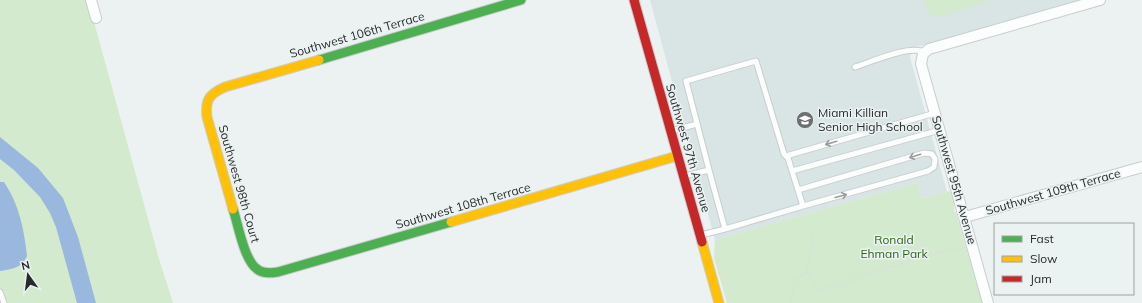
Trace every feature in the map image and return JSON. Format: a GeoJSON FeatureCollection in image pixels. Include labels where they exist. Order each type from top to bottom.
{"type":"FeatureCollection","features":[{"type":"Feature","properties":{"kind":"street"},"geometry":{"type":"LineString","coordinates":[[91,0],[96,18]]}},
{"type":"Feature","properties":{"kind":"street","name":"Southwest 106th Terrace"},"geometry":{"type":"LineString","coordinates":[[207,102],[209,96],[216,91],[239,82],[521,0]]}},
{"type":"Feature","properties":{"kind":"street","name":"Southwest 97th Avenue"},"geometry":{"type":"LineString","coordinates":[[634,0],[719,303]]}},
{"type":"Feature","properties":{"kind":"street"},"geometry":{"type":"LineString","coordinates":[[923,54],[929,49],[1100,0]]}},
{"type":"Feature","properties":{"kind":"street","name":"Southwest 95th Avenue"},"geometry":{"type":"LineString","coordinates":[[923,54],[922,64],[988,303]]}},
{"type":"Feature","properties":{"kind":"street","name":"Southwest 98th Court"},"geometry":{"type":"LineString","coordinates":[[207,102],[207,117],[229,196],[246,253],[255,270]]}},
{"type":"Feature","properties":{"kind":"street","name":"Southwest 108th Terrace"},"geometry":{"type":"LineString","coordinates":[[255,270],[266,273],[278,272],[677,156]]}},
{"type":"Feature","properties":{"kind":"street","name":"Southwest 109th Terrace"},"geometry":{"type":"LineString","coordinates":[[965,217],[1142,167]]}},
{"type":"Feature","properties":{"kind":"lane"},"geometry":{"type":"LineString","coordinates":[[855,66],[906,51],[921,51],[923,54]]}},
{"type":"Feature","properties":{"kind":"lane"},"geometry":{"type":"LineString","coordinates":[[725,229],[686,81],[756,61],[784,154],[788,158],[803,206]]}},
{"type":"Feature","properties":{"kind":"lane"},"geometry":{"type":"LineString","coordinates":[[786,156],[936,113]]}},
{"type":"Feature","properties":{"kind":"lane"},"geometry":{"type":"LineString","coordinates":[[670,131],[697,124]]}},
{"type":"Feature","properties":{"kind":"lane"},"geometry":{"type":"LineString","coordinates":[[792,171],[940,130]]}},
{"type":"Feature","properties":{"kind":"lane"},"geometry":{"type":"LineString","coordinates":[[700,236],[928,171],[934,166],[935,159],[932,154],[924,153],[798,190]]}},
{"type":"Feature","properties":{"kind":"lane"},"geometry":{"type":"LineString","coordinates":[[683,176],[709,170]]}},
{"type":"Feature","properties":{"kind":"lane"},"geometry":{"type":"LineString","coordinates":[[0,292],[4,303]]}},
{"type":"Feature","properties":{"kind":"path"},"geometry":{"type":"LineString","coordinates":[[814,229],[807,272],[818,290]]}},
{"type":"Feature","properties":{"kind":"path"},"geometry":{"type":"LineString","coordinates":[[815,293],[818,290],[946,250],[967,247]]}},
{"type":"Feature","properties":{"kind":"path"},"geometry":{"type":"LineString","coordinates":[[790,303],[793,285],[797,279],[807,272]]}},
{"type":"Feature","properties":{"kind":"shaded area","name":"Miami Killian Senior High School"},"geometry":{"type":"Polygon","coordinates":[[[650,0],[1084,0],[916,47],[911,51],[910,57],[947,192],[921,199],[917,183],[715,240],[650,0]]]}},
{"type":"Feature","properties":{"kind":"green space"},"geometry":{"type":"Polygon","coordinates":[[[0,0],[88,0],[159,259],[173,303],[0,303],[0,0]]]}},
{"type":"Feature","properties":{"kind":"green space"},"geometry":{"type":"Polygon","coordinates":[[[924,0],[990,0],[939,17],[929,14],[924,0]]]}},
{"type":"Feature","properties":{"kind":"green space","name":"Ronald Ehman Park"},"geometry":{"type":"Polygon","coordinates":[[[917,183],[921,199],[950,191],[954,202],[954,211],[956,213],[982,303],[727,303],[714,258],[715,240],[917,183]]]}},
{"type":"Feature","properties":{"kind":"water"},"geometry":{"type":"Polygon","coordinates":[[[0,137],[38,168],[63,198],[78,237],[96,303],[77,303],[56,227],[50,213],[40,197],[14,170],[0,159],[0,137]]]}},
{"type":"Feature","properties":{"kind":"water"},"geometry":{"type":"Polygon","coordinates":[[[0,182],[4,182],[14,199],[20,217],[27,256],[22,263],[12,269],[0,271],[0,182]]]}},
{"type":"Feature","properties":{"kind":"traffic: fast"},"geometry":{"type":"LineString","coordinates":[[319,60],[521,0]]}},
{"type":"Feature","properties":{"kind":"traffic: fast"},"geometry":{"type":"LineString","coordinates":[[233,209],[248,258],[257,269],[267,273],[278,272],[451,222]]}},
{"type":"Feature","properties":{"kind":"traffic: slow"},"geometry":{"type":"LineString","coordinates":[[233,209],[207,117],[209,98],[215,92],[225,87],[319,60]]}},
{"type":"Feature","properties":{"kind":"traffic: slow"},"geometry":{"type":"LineString","coordinates":[[451,222],[677,156]]}},
{"type":"Feature","properties":{"kind":"traffic: slow"},"geometry":{"type":"LineString","coordinates":[[702,242],[719,303]]}},
{"type":"Feature","properties":{"kind":"traffic: jam"},"geometry":{"type":"LineString","coordinates":[[634,0],[702,242]]}},
{"type":"Feature","properties":{"kind":"place","name":"Miami Killian Senior High School"},"geometry":{"type":"Point","coordinates":[805,120]}}]}
